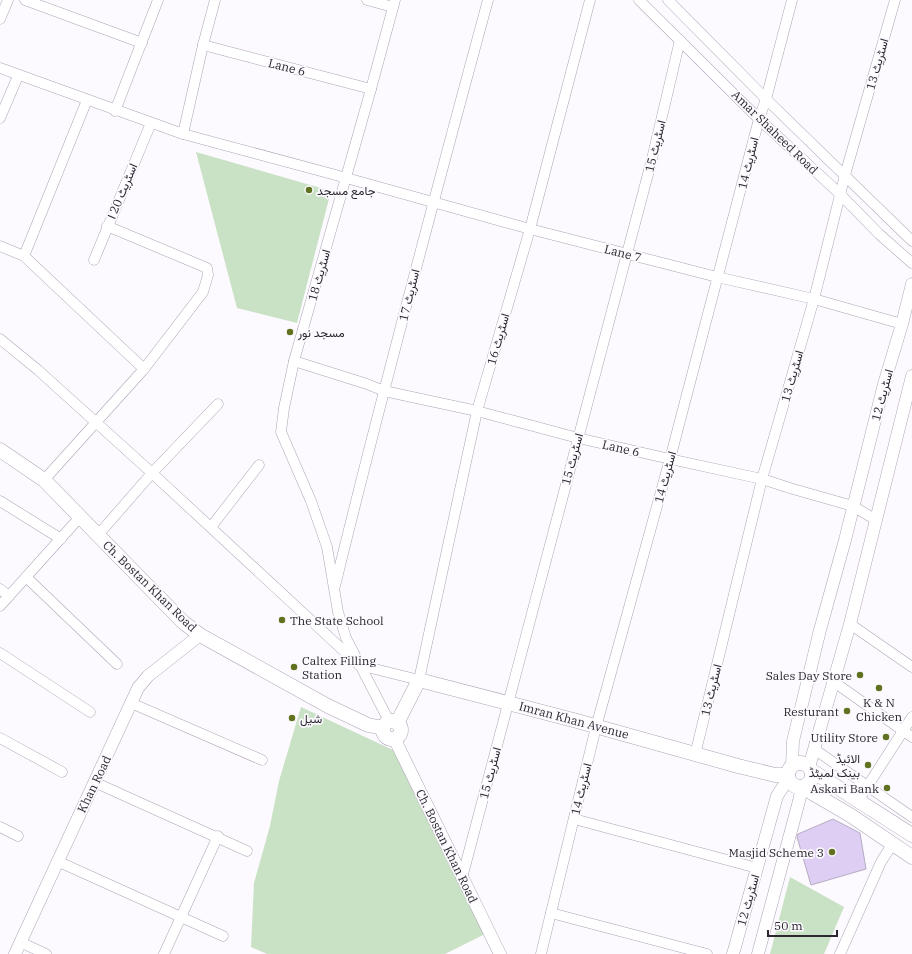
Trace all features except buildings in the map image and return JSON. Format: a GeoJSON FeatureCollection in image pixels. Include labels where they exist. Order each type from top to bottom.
{"type":"FeatureCollection","features":[{"type":"Feature","properties":{"kind":"main road","name":"Ch. Bostan Khan Road"},"geometry":{"type":"LineString","coordinates":[[0,450],[44,480],[183,622],[200,635],[328,706],[368,725],[390,724]]}},
{"type":"Feature","properties":{"kind":"main road","name":"Imran Khan Avenue"},"geometry":{"type":"LineString","coordinates":[[418,680],[648,740],[766,773],[789,773]]}},
{"type":"Feature","properties":{"kind":"main road"},"geometry":{"type":"LineString","coordinates":[[394,738],[399,736],[401,727],[390,724],[418,680]]}},
{"type":"Feature","properties":{"kind":"main road"},"geometry":{"type":"LineString","coordinates":[[912,835],[802,763],[795,764],[789,773],[792,784],[802,787],[850,815],[912,857]]}},
{"type":"Feature","properties":{"kind":"main road"},"geometry":{"type":"LineString","coordinates":[[802,787],[811,781],[810,769]]}},
{"type":"Feature","properties":{"kind":"street"},"geometry":{"type":"LineString","coordinates":[[0,19],[8,0]]}},
{"type":"Feature","properties":{"kind":"street"},"geometry":{"type":"LineString","coordinates":[[25,0],[142,42]]}},
{"type":"Feature","properties":{"kind":"street"},"geometry":{"type":"LineString","coordinates":[[115,111],[158,0]]}},
{"type":"Feature","properties":{"kind":"street"},"geometry":{"type":"LineString","coordinates":[[183,134],[203,45],[215,0]]}},
{"type":"Feature","properties":{"kind":"street"},"geometry":{"type":"LineString","coordinates":[[367,0],[394,4]]}},
{"type":"Feature","properties":{"kind":"street","name":"اسٹریٹ 17"},"geometry":{"type":"LineString","coordinates":[[334,591],[432,203],[488,0]]}},
{"type":"Feature","properties":{"kind":"street","name":"اسٹریٹ 16"},"geometry":{"type":"LineString","coordinates":[[418,680],[478,412],[530,229],[590,0]]}},
{"type":"Feature","properties":{"kind":"street","name":"Amar Shaheed Road"},"geometry":{"type":"LineString","coordinates":[[639,0],[760,119],[840,194],[879,234],[912,263]]}},
{"type":"Feature","properties":{"kind":"street","name":"Amar Shaheed Road"},"geometry":{"type":"LineString","coordinates":[[668,0],[766,99],[912,241]]}},
{"type":"Feature","properties":{"kind":"street","name":"اسٹریٹ 14"},"geometry":{"type":"LineString","coordinates":[[541,954],[596,727],[670,459],[717,277],[792,0]]}},
{"type":"Feature","properties":{"kind":"street","name":"اسٹریٹ 13"},"geometry":{"type":"LineString","coordinates":[[696,754],[762,479],[814,299],[845,175],[895,0]]}},
{"type":"Feature","properties":{"kind":"street","name":"اسٹریٹ 18"},"geometry":{"type":"LineString","coordinates":[[390,724],[346,638],[338,612],[327,547],[311,501],[281,432],[284,408],[294,361],[394,4]]}},
{"type":"Feature","properties":{"kind":"street","name":"اسٹریٹ 15"},"geometry":{"type":"LineString","coordinates":[[462,878],[652,158],[680,40]]}},
{"type":"Feature","properties":{"kind":"street","name":"Lane 6"},"geometry":{"type":"LineString","coordinates":[[203,45],[371,89]]}},
{"type":"Feature","properties":{"kind":"street","name":"Lane 7"},"geometry":{"type":"LineString","coordinates":[[0,68],[115,111],[183,134],[530,229],[717,277],[814,299],[902,324]]}},
{"type":"Feature","properties":{"kind":"street"},"geometry":{"type":"LineString","coordinates":[[0,118],[18,76]]}},
{"type":"Feature","properties":{"kind":"street"},"geometry":{"type":"LineString","coordinates":[[24,256],[87,100]]}},
{"type":"Feature","properties":{"kind":"street","name":"اسٹریٹ 20 ا"},"geometry":{"type":"LineString","coordinates":[[94,260],[151,123]]}},
{"type":"Feature","properties":{"kind":"street"},"geometry":{"type":"LineString","coordinates":[[44,480],[144,369],[203,292],[208,275],[207,268],[107,226]]}},
{"type":"Feature","properties":{"kind":"street"},"geometry":{"type":"LineString","coordinates":[[0,246],[24,256],[144,369]]}},
{"type":"Feature","properties":{"kind":"street","name":"اسٹریٹ 12"},"geometry":{"type":"LineString","coordinates":[[732,954],[778,796],[789,773],[794,741],[820,630],[845,540],[884,384],[912,284]]}},
{"type":"Feature","properties":{"kind":"street"},"geometry":{"type":"LineString","coordinates":[[0,338],[38,370],[152,473],[360,665]]}},
{"type":"Feature","properties":{"kind":"street","name":"Lane 6"},"geometry":{"type":"LineString","coordinates":[[294,361],[384,390],[478,412],[578,438],[762,479],[853,506],[876,520]]}},
{"type":"Feature","properties":{"kind":"street"},"geometry":{"type":"LineString","coordinates":[[810,769],[814,749],[850,624],[912,376]]}},
{"type":"Feature","properties":{"kind":"street"},"geometry":{"type":"LineString","coordinates":[[98,535],[152,473],[218,404]]}},
{"type":"Feature","properties":{"kind":"street"},"geometry":{"type":"LineString","coordinates":[[211,527],[259,465]]}},
{"type":"Feature","properties":{"kind":"street"},"geometry":{"type":"LineString","coordinates":[[0,501],[61,539]]}},
{"type":"Feature","properties":{"kind":"street"},"geometry":{"type":"LineString","coordinates":[[0,606],[80,517]]}},
{"type":"Feature","properties":{"kind":"street"},"geometry":{"type":"LineString","coordinates":[[26,577],[117,664]]}},
{"type":"Feature","properties":{"kind":"street"},"geometry":{"type":"LineString","coordinates":[[0,590],[9,596]]}},
{"type":"Feature","properties":{"kind":"street"},"geometry":{"type":"LineString","coordinates":[[850,624],[912,667]]}},
{"type":"Feature","properties":{"kind":"street","name":"Khan Road"},"geometry":{"type":"LineString","coordinates":[[15,954],[138,688],[148,676],[200,635]]}},
{"type":"Feature","properties":{"kind":"street"},"geometry":{"type":"LineString","coordinates":[[0,653],[90,712]]}},
{"type":"Feature","properties":{"kind":"street","name":"Imran Khan Avenue"},"geometry":{"type":"LineString","coordinates":[[360,665],[418,680]]}},
{"type":"Feature","properties":{"kind":"street"},"geometry":{"type":"LineString","coordinates":[[834,682],[908,734]]}},
{"type":"Feature","properties":{"kind":"street"},"geometry":{"type":"LineString","coordinates":[[131,703],[262,760]]}},
{"type":"Feature","properties":{"kind":"street"},"geometry":{"type":"LineString","coordinates":[[858,801],[908,734],[912,717]]}},
{"type":"Feature","properties":{"kind":"street"},"geometry":{"type":"LineString","coordinates":[[0,738],[62,772]]}},
{"type":"Feature","properties":{"kind":"street","name":"Ch. Bostan Khan Road"},"geometry":{"type":"LineString","coordinates":[[394,738],[500,954]]}},
{"type":"Feature","properties":{"kind":"street"},"geometry":{"type":"LineString","coordinates":[[814,749],[912,817]]}},
{"type":"Feature","properties":{"kind":"street"},"geometry":{"type":"LineString","coordinates":[[94,782],[218,836],[247,851]]}},
{"type":"Feature","properties":{"kind":"street"},"geometry":{"type":"LineString","coordinates":[[758,954],[802,787]]}},
{"type":"Feature","properties":{"kind":"street"},"geometry":{"type":"LineString","coordinates":[[574,819],[757,868]]}},
{"type":"Feature","properties":{"kind":"street"},"geometry":{"type":"LineString","coordinates":[[0,827],[18,836]]}},
{"type":"Feature","properties":{"kind":"street"},"geometry":{"type":"LineString","coordinates":[[164,954],[218,836]]}},
{"type":"Feature","properties":{"kind":"street"},"geometry":{"type":"LineString","coordinates":[[840,954],[881,862],[893,843]]}},
{"type":"Feature","properties":{"kind":"street"},"geometry":{"type":"LineString","coordinates":[[57,861],[223,936]]}},
{"type":"Feature","properties":{"kind":"street"},"geometry":{"type":"LineString","coordinates":[[551,913],[707,954]]}},
{"type":"Feature","properties":{"kind":"street"},"geometry":{"type":"LineString","coordinates":[[20,942],[46,954]]}},
{"type":"Feature","properties":{"kind":"green space"},"geometry":{"type":"Polygon","coordinates":[[[196,152],[331,191],[297,323],[237,308],[196,152]]]}},
{"type":"Feature","properties":{"kind":"green space"},"geometry":{"type":"Polygon","coordinates":[[[301,707],[395,751],[489,932],[445,954],[267,954],[251,947],[254,883],[270,826],[279,781],[301,707]]]}},
{"type":"Feature","properties":{"kind":"green space"},"geometry":{"type":"Polygon","coordinates":[[[790,877],[844,907],[824,954],[770,954],[790,877]]]}},
{"type":"Feature","properties":{"kind":"place","name":"جامع مسجد"},"geometry":{"type":"Point","coordinates":[309,190]}},
{"type":"Feature","properties":{"kind":"place","name":"مسجد نور"},"geometry":{"type":"Point","coordinates":[290,332]}},
{"type":"Feature","properties":{"kind":"place","name":"The State School"},"geometry":{"type":"Point","coordinates":[282,620]}},
{"type":"Feature","properties":{"kind":"place","name":"Caltex Filling Station"},"geometry":{"type":"Point","coordinates":[294,667]}},
{"type":"Feature","properties":{"kind":"place","name":"Sales Day Store"},"geometry":{"type":"Point","coordinates":[860,675]}},
{"type":"Feature","properties":{"kind":"place","name":"K & N Chicken"},"geometry":{"type":"Point","coordinates":[879,688]}},
{"type":"Feature","properties":{"kind":"place","name":"Resturant"},"geometry":{"type":"Point","coordinates":[847,711]}},
{"type":"Feature","properties":{"kind":"place","name":"شیل"},"geometry":{"type":"Point","coordinates":[292,718]}},
{"type":"Feature","properties":{"kind":"place","name":"Utility Store"},"geometry":{"type":"Point","coordinates":[886,737]}},
{"type":"Feature","properties":{"kind":"place","name":"الائیڈ بینک لمیٹڈ"},"geometry":{"type":"Point","coordinates":[868,765]}},
{"type":"Feature","properties":{"kind":"place","name":"Askari Bank"},"geometry":{"type":"Point","coordinates":[887,788]}},
{"type":"Feature","properties":{"kind":"place","name":"Masjid Scheme 3"},"geometry":{"type":"Point","coordinates":[832,852]}}]}
